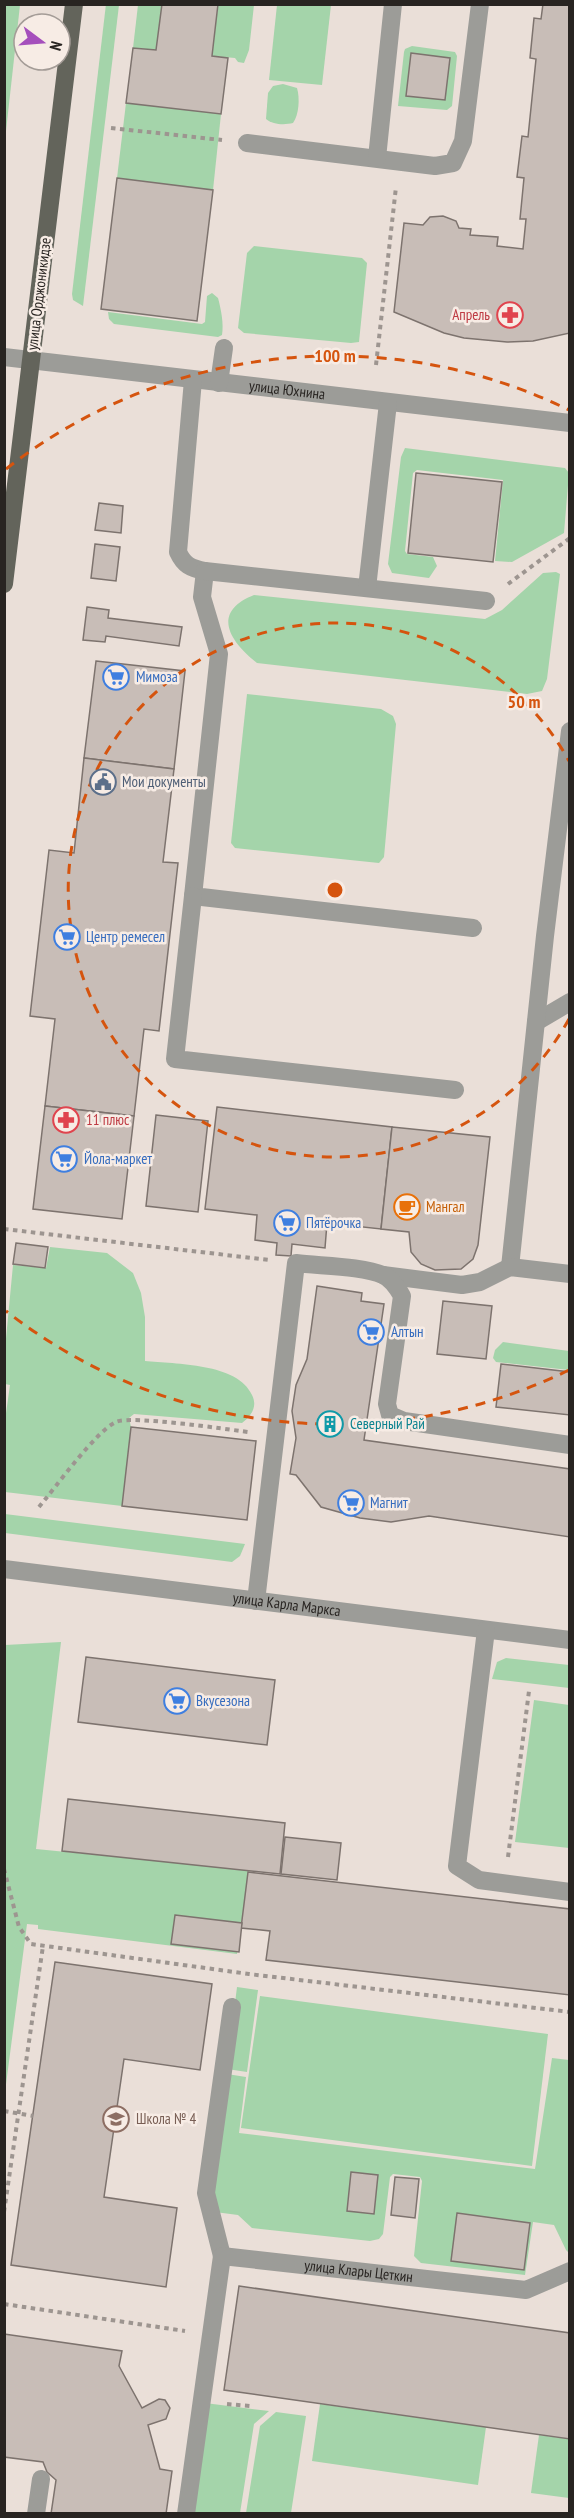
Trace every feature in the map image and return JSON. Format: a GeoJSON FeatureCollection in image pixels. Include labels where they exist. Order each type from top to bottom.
{"type":"FeatureCollection","features":[{"type":"Feature","properties":{"kind":"main road","name":"улица Орджоникидзе"},"geometry":{"type":"LineString","coordinates":[[4,584],[74,4]]}},
{"type":"Feature","properties":{"kind":"street"},"geometry":{"type":"LineString","coordinates":[[377,158],[393,4]]}},
{"type":"Feature","properties":{"kind":"street"},"geometry":{"type":"LineString","coordinates":[[247,143],[435,165],[453,163],[463,141],[480,4]]}},
{"type":"Feature","properties":{"kind":"street"},"geometry":{"type":"LineString","coordinates":[[219,383],[224,348]]}},
{"type":"Feature","properties":{"kind":"street","name":"улица Юхнина"},"geometry":{"type":"LineString","coordinates":[[4,357],[570,423]]}},
{"type":"Feature","properties":{"kind":"street"},"geometry":{"type":"LineString","coordinates":[[193,380],[178,552],[183,563],[205,571],[486,601]]}},
{"type":"Feature","properties":{"kind":"street"},"geometry":{"type":"LineString","coordinates":[[367,588],[388,403]]}},
{"type":"Feature","properties":{"kind":"street"},"geometry":{"type":"LineString","coordinates":[[205,571],[202,597],[219,654],[175,1059],[455,1090]]}},
{"type":"Feature","properties":{"kind":"street"},"geometry":{"type":"LineString","coordinates":[[510,1267],[570,731]]}},
{"type":"Feature","properties":{"kind":"street"},"geometry":{"type":"LineString","coordinates":[[193,896],[473,928]]}},
{"type":"Feature","properties":{"kind":"street"},"geometry":{"type":"LineString","coordinates":[[536,1022],[570,1002]]}},
{"type":"Feature","properties":{"kind":"street"},"geometry":{"type":"LineString","coordinates":[[256,1601],[296,1263],[462,1285],[480,1282],[510,1267],[570,1274]]}},
{"type":"Feature","properties":{"kind":"street"},"geometry":{"type":"LineString","coordinates":[[383,1275],[394,1283],[402,1296],[387,1404],[390,1415],[404,1420],[570,1445]]}},
{"type":"Feature","properties":{"kind":"street","name":"улица Карла Маркса"},"geometry":{"type":"LineString","coordinates":[[4,1569],[570,1640]]}},
{"type":"Feature","properties":{"kind":"street"},"geometry":{"type":"LineString","coordinates":[[486,1630],[457,1866],[478,1880],[570,1892]]}},
{"type":"Feature","properties":{"kind":"street"},"geometry":{"type":"LineString","coordinates":[[186,2514],[222,2256],[206,2193],[232,2007]]}},
{"type":"Feature","properties":{"kind":"street","name":"улица Клары Цеткин"},"geometry":{"type":"LineString","coordinates":[[222,2256],[526,2290],[570,2271]]}},
{"type":"Feature","properties":{"kind":"street"},"geometry":{"type":"LineString","coordinates":[[36,2514],[40,2479]]}},
{"type":"Feature","properties":{"kind":"path"},"geometry":{"type":"LineString","coordinates":[[111,128],[247,143]]}},
{"type":"Feature","properties":{"kind":"path"},"geometry":{"type":"LineString","coordinates":[[376,365],[399,161]]}},
{"type":"Feature","properties":{"kind":"path"},"geometry":{"type":"LineString","coordinates":[[486,601],[570,538]]}},
{"type":"Feature","properties":{"kind":"path"},"geometry":{"type":"LineString","coordinates":[[4,1229],[296,1263]]}},
{"type":"Feature","properties":{"kind":"path"},"geometry":{"type":"LineString","coordinates":[[39,1507],[102,1432],[117,1421],[136,1420],[277,1435]]}},
{"type":"Feature","properties":{"kind":"path"},"geometry":{"type":"LineString","coordinates":[[505,1883],[529,1691]]}},
{"type":"Feature","properties":{"kind":"path"},"geometry":{"type":"LineString","coordinates":[[4,1869],[19,1927],[31,1944],[249,1974],[570,2012]]}},
{"type":"Feature","properties":{"kind":"path"},"geometry":{"type":"LineString","coordinates":[[4,2212],[43,1946]]}},
{"type":"Feature","properties":{"kind":"path"},"geometry":{"type":"LineString","coordinates":[[4,2111],[33,2115]]}},
{"type":"Feature","properties":{"kind":"path"},"geometry":{"type":"LineString","coordinates":[[4,2304],[212,2335]]}},
{"type":"Feature","properties":{"kind":"green space"},"geometry":{"type":"Polygon","coordinates":[[[106,4],[119,5],[83,306],[73,300],[72,294],[106,4]]]}},
{"type":"Feature","properties":{"kind":"green space"},"geometry":{"type":"Polygon","coordinates":[[[4,5],[20,5],[19,12],[12,12],[13,72],[5,140],[4,5]]]}},
{"type":"Feature","properties":{"kind":"green space"},"geometry":{"type":"Polygon","coordinates":[[[138,5],[162,5],[156,50],[133,48],[138,5]]]}},
{"type":"Feature","properties":{"kind":"green space"},"geometry":{"type":"Polygon","coordinates":[[[218,5],[254,5],[249,50],[244,63],[238,62],[235,58],[212,56],[218,5]]]}},
{"type":"Feature","properties":{"kind":"green space"},"geometry":{"type":"Polygon","coordinates":[[[277,5],[331,5],[322,85],[269,80],[277,5]]]}},
{"type":"Feature","properties":{"kind":"green space"},"geometry":{"type":"Polygon","coordinates":[[[412,46],[455,52],[457,56],[452,106],[447,110],[398,106],[404,52],[412,46]]]}},
{"type":"Feature","properties":{"kind":"green space"},"geometry":{"type":"Polygon","coordinates":[[[283,84],[297,88],[297,116],[293,123],[279,124],[266,119],[268,93],[273,86],[283,84]]]}},
{"type":"Feature","properties":{"kind":"green space"},"geometry":{"type":"Polygon","coordinates":[[[126,103],[221,114],[213,190],[117,178],[126,103]]]}},
{"type":"Feature","properties":{"kind":"green space"},"geometry":{"type":"Polygon","coordinates":[[[254,246],[362,258],[367,263],[359,342],[244,333],[238,328],[247,253],[254,246]]]}},
{"type":"Feature","properties":{"kind":"green space"},"geometry":{"type":"Polygon","coordinates":[[[212,293],[218,298],[222,316],[222,335],[218,337],[114,324],[109,319],[108,312],[202,324],[205,322],[207,296],[212,293]]]}},
{"type":"Feature","properties":{"kind":"green space"},"geometry":{"type":"Polygon","coordinates":[[[405,448],[565,468],[569,473],[564,533],[512,562],[495,561],[503,480],[417,470],[413,473],[405,551],[407,554],[433,557],[437,566],[429,578],[392,573],[388,564],[401,457],[405,448]]]}},
{"type":"Feature","properties":{"kind":"green space"},"geometry":{"type":"Polygon","coordinates":[[[543,573],[560,574],[547,679],[542,691],[527,694],[257,663],[232,636],[229,627],[232,610],[254,595],[485,619],[502,610],[543,573]]]}},
{"type":"Feature","properties":{"kind":"green space"},"geometry":{"type":"Polygon","coordinates":[[[247,694],[381,709],[393,716],[396,724],[384,857],[379,863],[235,848],[231,843],[247,694]]]}},
{"type":"Feature","properties":{"kind":"green space"},"geometry":{"type":"Polygon","coordinates":[[[50,1247],[107,1253],[133,1273],[141,1293],[145,1317],[145,1361],[204,1367],[220,1371],[245,1384],[254,1399],[253,1411],[242,1423],[134,1414],[129,1418],[131,1427],[122,1506],[5,1492],[4,1427],[10,1385],[5,1384],[5,1349],[13,1265],[46,1268],[50,1247]]]}},
{"type":"Feature","properties":{"kind":"green space"},"geometry":{"type":"Polygon","coordinates":[[[503,1342],[569,1351],[569,1370],[496,1362],[493,1358],[495,1350],[503,1342]]]}},
{"type":"Feature","properties":{"kind":"green space"},"geometry":{"type":"Polygon","coordinates":[[[5,1514],[245,1544],[240,1556],[232,1562],[5,1533],[5,1514]]]}},
{"type":"Feature","properties":{"kind":"green space"},"geometry":{"type":"Polygon","coordinates":[[[61,1642],[36,1849],[249,1870],[237,1954],[38,1929],[38,1925],[27,1924],[5,2092],[5,1645],[61,1642]]]}},
{"type":"Feature","properties":{"kind":"green space"},"geometry":{"type":"Polygon","coordinates":[[[506,1658],[569,1665],[569,1688],[492,1679],[497,1662],[506,1658]]]}},
{"type":"Feature","properties":{"kind":"green space"},"geometry":{"type":"Polygon","coordinates":[[[534,1700],[569,1705],[569,1848],[515,1842],[534,1700]]]}},
{"type":"Feature","properties":{"kind":"green space"},"geometry":{"type":"Polygon","coordinates":[[[237,1987],[258,1990],[247,2072],[227,2069],[237,1987]]]}},
{"type":"Feature","properties":{"kind":"green space"},"geometry":{"type":"Polygon","coordinates":[[[260,1996],[548,2034],[532,2166],[241,2128],[260,1996]]]}},
{"type":"Feature","properties":{"kind":"green space"},"geometry":{"type":"Polygon","coordinates":[[[552,2058],[569,2060],[569,2253],[554,2225],[533,2222],[525,2275],[421,2263],[414,2256],[422,2181],[420,2177],[393,2174],[390,2177],[383,2234],[379,2239],[370,2241],[252,2228],[238,2215],[215,2212],[210,2192],[227,2074],[246,2077],[239,2133],[535,2169],[552,2058]]]}},
{"type":"Feature","properties":{"kind":"green space"},"geometry":{"type":"Polygon","coordinates":[[[205,2403],[269,2411],[254,2424],[240,2513],[189,2514],[205,2403]]]}},
{"type":"Feature","properties":{"kind":"green space"},"geometry":{"type":"Polygon","coordinates":[[[320,2404],[486,2427],[478,2485],[312,2461],[320,2404]]]}},
{"type":"Feature","properties":{"kind":"green space"},"geometry":{"type":"Polygon","coordinates":[[[276,2412],[306,2416],[291,2513],[246,2513],[260,2426],[276,2412]]]}},
{"type":"Feature","properties":{"kind":"green space"},"geometry":{"type":"Polygon","coordinates":[[[539,2435],[569,2439],[569,2498],[531,2493],[539,2435]]]}},
{"type":"Feature","properties":{"kind":"building"},"geometry":{"type":"Polygon","coordinates":[[[162,4],[218,4],[212,56],[228,58],[221,114],[126,103],[133,48],[156,50],[162,4]]]}},
{"type":"Feature","properties":{"kind":"building"},"geometry":{"type":"Polygon","coordinates":[[[543,4],[570,4],[570,333],[533,341],[507,342],[464,338],[444,333],[394,312],[404,223],[423,225],[430,217],[443,216],[456,221],[459,228],[471,229],[470,235],[498,237],[497,246],[523,249],[526,219],[520,219],[524,178],[517,177],[522,136],[528,137],[536,59],[530,58],[534,18],[541,19],[543,4]]]}},
{"type":"Feature","properties":{"kind":"building"},"geometry":{"type":"Polygon","coordinates":[[[411,53],[450,58],[445,100],[406,96],[411,53]]]}},
{"type":"Feature","properties":{"kind":"building"},"geometry":{"type":"Polygon","coordinates":[[[117,178],[213,190],[197,321],[101,309],[117,178]]]}},
{"type":"Feature","properties":{"kind":"building"},"geometry":{"type":"Polygon","coordinates":[[[416,473],[502,482],[493,562],[408,553],[416,473]]]}},
{"type":"Feature","properties":{"kind":"building"},"geometry":{"type":"Polygon","coordinates":[[[99,503],[123,506],[121,533],[95,530],[99,503]]]}},
{"type":"Feature","properties":{"kind":"building"},"geometry":{"type":"Polygon","coordinates":[[[95,544],[120,547],[116,581],[91,578],[95,544]]]}},
{"type":"Feature","properties":{"kind":"building"},"geometry":{"type":"Polygon","coordinates":[[[87,607],[109,610],[108,618],[182,627],[179,646],[106,636],[105,642],[83,640],[87,607]]]}},
{"type":"Feature","properties":{"kind":"building"},"geometry":{"type":"Polygon","coordinates":[[[96,661],[185,671],[174,769],[84,758],[96,661]]]}},
{"type":"Feature","properties":{"kind":"building"},"geometry":{"type":"Polygon","coordinates":[[[84,758],[174,769],[163,862],[178,863],[159,1031],[144,1029],[134,1116],[45,1106],[55,1019],[30,1016],[49,850],[74,853],[84,758]]]}},
{"type":"Feature","properties":{"kind":"building"},"geometry":{"type":"Polygon","coordinates":[[[45,1106],[134,1116],[122,1219],[33,1209],[45,1106]]]}},
{"type":"Feature","properties":{"kind":"building"},"geometry":{"type":"Polygon","coordinates":[[[217,1107],[392,1127],[381,1229],[327,1223],[325,1248],[292,1244],[291,1256],[276,1255],[277,1243],[255,1240],[257,1215],[205,1209],[217,1107]]]}},
{"type":"Feature","properties":{"kind":"building"},"geometry":{"type":"Polygon","coordinates":[[[156,1115],[208,1121],[198,1212],[146,1206],[156,1115]]]}},
{"type":"Feature","properties":{"kind":"building"},"geometry":{"type":"Polygon","coordinates":[[[392,1127],[490,1137],[478,1245],[473,1259],[461,1269],[435,1270],[421,1264],[411,1252],[409,1232],[381,1229],[392,1127]]]}},
{"type":"Feature","properties":{"kind":"building"},"geometry":{"type":"Polygon","coordinates":[[[16,1243],[48,1247],[45,1268],[13,1264],[16,1243]]]}},
{"type":"Feature","properties":{"kind":"building","name":"Северный Рай"},"geometry":{"type":"Polygon","coordinates":[[[317,1286],[362,1293],[361,1301],[384,1304],[364,1440],[570,1469],[570,1537],[429,1516],[391,1522],[360,1518],[321,1507],[296,1475],[290,1474],[296,1438],[292,1411],[296,1385],[307,1359],[317,1286]]]}},
{"type":"Feature","properties":{"kind":"building"},"geometry":{"type":"Polygon","coordinates":[[[443,1301],[492,1306],[486,1359],[437,1354],[443,1301]]]}},
{"type":"Feature","properties":{"kind":"building"},"geometry":{"type":"Polygon","coordinates":[[[501,1364],[570,1372],[570,1415],[496,1407],[501,1364]]]}},
{"type":"Feature","properties":{"kind":"building"},"geometry":{"type":"Polygon","coordinates":[[[131,1427],[256,1441],[247,1520],[122,1506],[131,1427]]]}},
{"type":"Feature","properties":{"kind":"building","name":"Вкусезона"},"geometry":{"type":"Polygon","coordinates":[[[86,1657],[275,1680],[267,1745],[78,1722],[86,1657]]]}},
{"type":"Feature","properties":{"kind":"building"},"geometry":{"type":"Polygon","coordinates":[[[68,1799],[285,1823],[280,1874],[62,1851],[68,1799]]]}},
{"type":"Feature","properties":{"kind":"building"},"geometry":{"type":"Polygon","coordinates":[[[285,1837],[341,1843],[337,1880],[281,1874],[285,1837]]]}},
{"type":"Feature","properties":{"kind":"building"},"geometry":{"type":"Polygon","coordinates":[[[248,1872],[570,1909],[570,1995],[266,1960],[270,1931],[241,1928],[248,1872]]]}},
{"type":"Feature","properties":{"kind":"building"},"geometry":{"type":"Polygon","coordinates":[[[175,1915],[242,1923],[239,1952],[171,1944],[175,1915]]]}},
{"type":"Feature","properties":{"kind":"building"},"geometry":{"type":"Polygon","coordinates":[[[55,1962],[212,1984],[200,2070],[124,2059],[104,2197],[177,2208],[166,2287],[11,2265],[55,1962]]]}},
{"type":"Feature","properties":{"kind":"building"},"geometry":{"type":"Polygon","coordinates":[[[351,2172],[378,2175],[374,2214],[347,2211],[351,2172]]]}},
{"type":"Feature","properties":{"kind":"building"},"geometry":{"type":"Polygon","coordinates":[[[395,2177],[419,2179],[415,2218],[391,2215],[395,2177]]]}},
{"type":"Feature","properties":{"kind":"building"},"geometry":{"type":"Polygon","coordinates":[[[457,2213],[530,2223],[524,2270],[451,2261],[457,2213]]]}},
{"type":"Feature","properties":{"kind":"building"},"geometry":{"type":"Polygon","coordinates":[[[239,2286],[570,2333],[570,2439],[224,2390],[239,2286]]]}},
{"type":"Feature","properties":{"kind":"building"},"geometry":{"type":"Polygon","coordinates":[[[4,2334],[122,2351],[119,2366],[142,2408],[159,2399],[165,2400],[170,2408],[166,2419],[148,2425],[160,2469],[172,2471],[166,2514],[51,2514],[56,2480],[47,2472],[43,2462],[4,2457],[4,2334]]]}},
{"type":"Feature","properties":{"kind":"place","name":"Апрель"},"geometry":{"type":"Point","coordinates":[510,315]}},
{"type":"Feature","properties":{"kind":"place","name":"Мимоза"},"geometry":{"type":"Point","coordinates":[116,677]}},
{"type":"Feature","properties":{"kind":"place","name":"Мои документы"},"geometry":{"type":"Point","coordinates":[103,782]}},
{"type":"Feature","properties":{"kind":"place","name":"Центр ремесел"},"geometry":{"type":"Point","coordinates":[67,937]}},
{"type":"Feature","properties":{"kind":"place","name":"11 плюс"},"geometry":{"type":"Point","coordinates":[66,1120]}},
{"type":"Feature","properties":{"kind":"place","name":"Йола-маркет"},"geometry":{"type":"Point","coordinates":[64,1159]}},
{"type":"Feature","properties":{"kind":"place","name":"Мангал"},"geometry":{"type":"Point","coordinates":[407,1207]}},
{"type":"Feature","properties":{"kind":"place","name":"Пятёрочка"},"geometry":{"type":"Point","coordinates":[287,1223]}},
{"type":"Feature","properties":{"kind":"place","name":"Алтын"},"geometry":{"type":"Point","coordinates":[371,1332]}},
{"type":"Feature","properties":{"kind":"place","name":"Северный Рай"},"geometry":{"type":"Point","coordinates":[330,1424]}},
{"type":"Feature","properties":{"kind":"place","name":"Магнит"},"geometry":{"type":"Point","coordinates":[351,1503]}},
{"type":"Feature","properties":{"kind":"place","name":"Вкусезона"},"geometry":{"type":"Point","coordinates":[177,1701]}},
{"type":"Feature","properties":{"kind":"place","name":"Школа № 4"},"geometry":{"type":"Point","coordinates":[116,2119]}}]}
